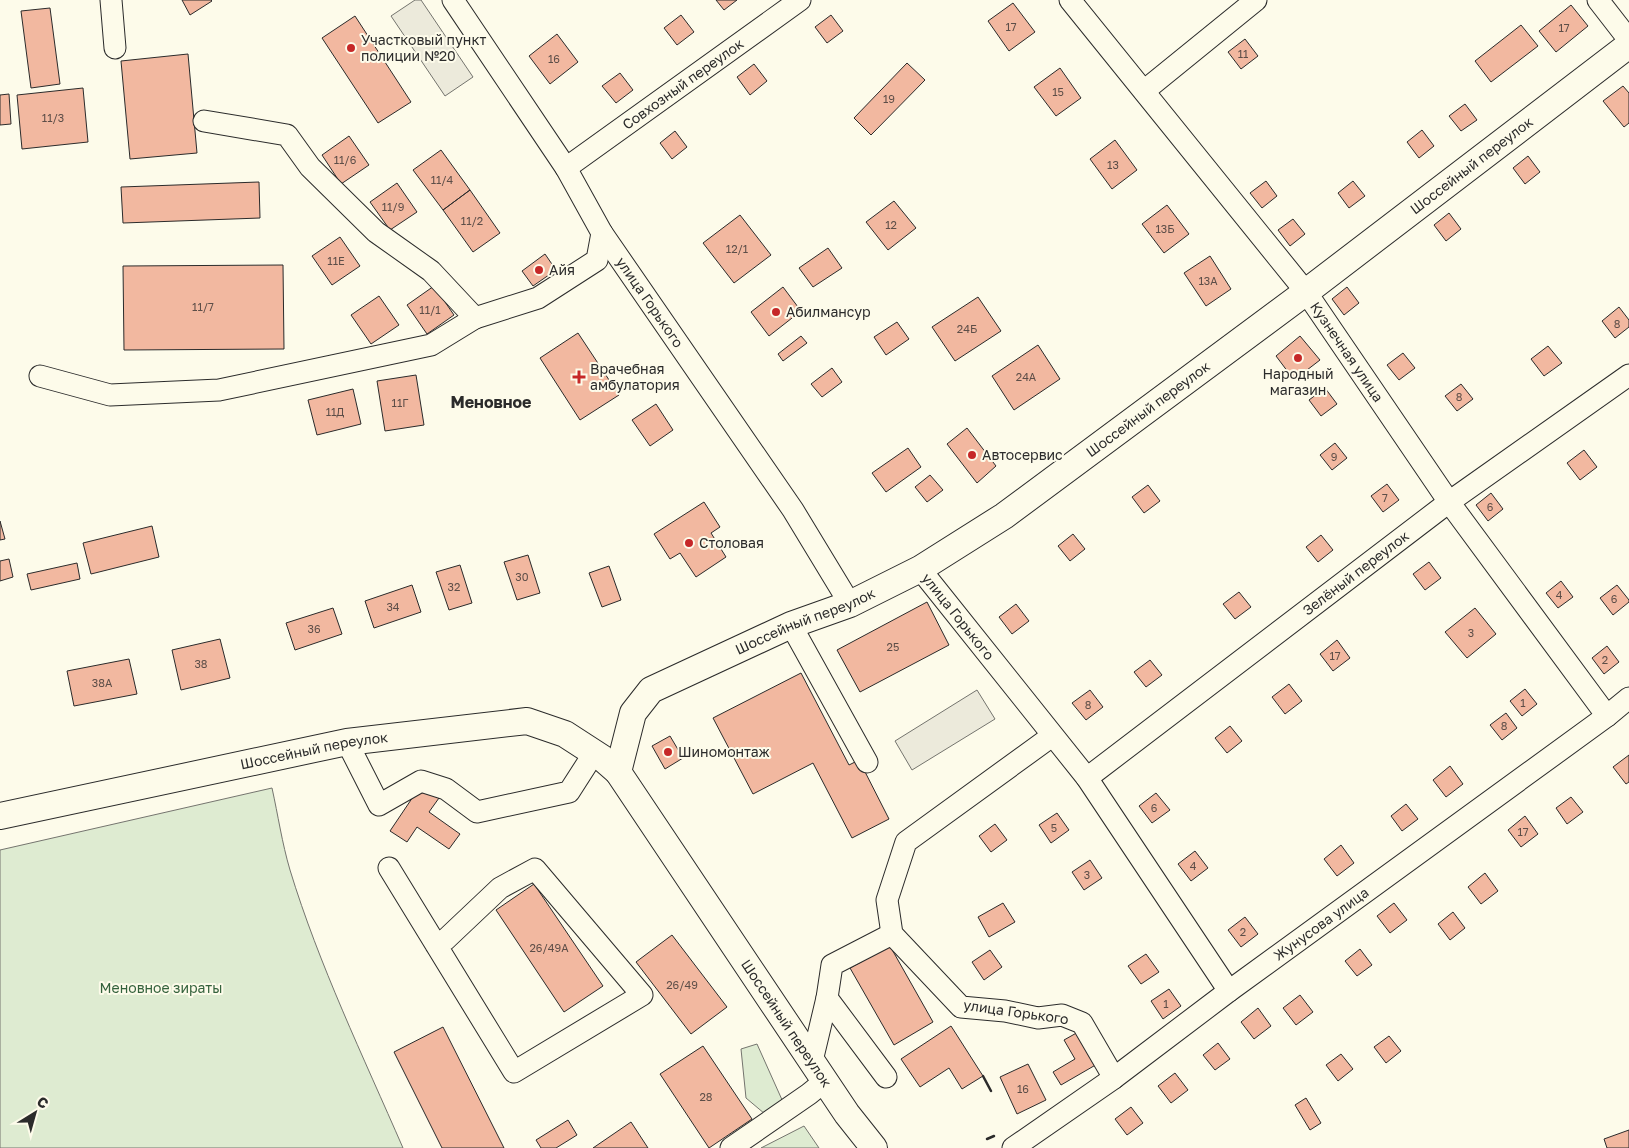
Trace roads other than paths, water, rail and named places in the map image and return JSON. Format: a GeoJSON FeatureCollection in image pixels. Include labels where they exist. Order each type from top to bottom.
{"type":"FeatureCollection","features":[{"type":"Feature","properties":{"kind":"main road","name":"Шоссейный переулок"},"geometry":{"type":"LineString","coordinates":[[618,772],[632,713],[651,690],[791,625],[850,604],[920,569],[1004,516],[1306,292],[1629,45]]}},
{"type":"Feature","properties":{"kind":"main road","name":"Шоссейный переулок"},"geometry":{"type":"LineString","coordinates":[[0,816],[347,742],[526,721],[565,734],[618,772],[848,1114],[874,1148]]}},
{"type":"Feature","properties":{"kind":"street"},"geometry":{"type":"LineString","coordinates":[[111,0],[115,48]]}},
{"type":"Feature","properties":{"kind":"street","name":"улица Горького"},"geometry":{"type":"LineString","coordinates":[[454,0],[566,168],[602,233],[793,510],[850,604]]}},
{"type":"Feature","properties":{"kind":"street","name":"Совхозный переулок"},"geometry":{"type":"LineString","coordinates":[[566,168],[800,0]]}},
{"type":"Feature","properties":{"kind":"street","name":"Кузнечная улица"},"geometry":{"type":"LineString","coordinates":[[1070,0],[1306,292],[1449,502],[1606,716]]}},
{"type":"Feature","properties":{"kind":"street"},"geometry":{"type":"LineString","coordinates":[[1144,91],[1256,0]]}},
{"type":"Feature","properties":{"kind":"street"},"geometry":{"type":"LineString","coordinates":[[1598,0],[1629,40]]}},
{"type":"Feature","properties":{"kind":"street"},"geometry":{"type":"LineString","coordinates":[[204,121],[286,135],[310,167],[376,232],[431,271],[475,318]]}},
{"type":"Feature","properties":{"kind":"street"},"geometry":{"type":"LineString","coordinates":[[40,376],[110,395],[219,390],[431,345],[475,318],[538,298],[597,260],[602,233]]}},
{"type":"Feature","properties":{"kind":"street","name":"Зелёный переулок"},"geometry":{"type":"LineString","coordinates":[[1087,778],[1449,502],[1629,375]]}},
{"type":"Feature","properties":{"kind":"street","name":"улица Горького"},"geometry":{"type":"LineString","coordinates":[[920,569],[1087,778],[1229,991]]}},
{"type":"Feature","properties":{"kind":"street"},"geometry":{"type":"LineString","coordinates":[[791,625],[867,762]]}},
{"type":"Feature","properties":{"kind":"street","name":"Жунусова улица"},"geometry":{"type":"LineString","coordinates":[[1014,1148],[1114,1078],[1229,991],[1629,698]]}},
{"type":"Feature","properties":{"kind":"street"},"geometry":{"type":"LineString","coordinates":[[730,1148],[809,1094],[819,1071],[832,965],[892,934],[887,900],[906,842],[1052,736]]}},
{"type":"Feature","properties":{"kind":"street"},"geometry":{"type":"LineString","coordinates":[[347,742],[379,805],[421,781],[446,789],[478,812],[569,792],[594,753]]}},
{"type":"Feature","properties":{"kind":"street"},"geometry":{"type":"LineString","coordinates":[[388,868],[514,1072],[642,995],[535,870],[500,888],[445,940],[436,945]]}},
{"type":"Feature","properties":{"kind":"street","name":"улица Горького"},"geometry":{"type":"LineString","coordinates":[[892,934],[961,1007],[1005,1011],[1038,1018],[1062,1015],[1082,1023],[1114,1078]]}},
{"type":"Feature","properties":{"kind":"street"},"geometry":{"type":"LineString","coordinates":[[827,998],[886,1077]]}},
{"type":"Feature","properties":{"kind":"place","name":"Участковый пункт полиции №20"},"geometry":{"type":"Point","coordinates":[351,48]}},
{"type":"Feature","properties":{"kind":"place","name":"Айя"},"geometry":{"type":"Point","coordinates":[539,270]}},
{"type":"Feature","properties":{"kind":"place","name":"Абилмансур"},"geometry":{"type":"Point","coordinates":[776,312]}},
{"type":"Feature","properties":{"kind":"place","name":"Народный магазин"},"geometry":{"type":"Point","coordinates":[1298,358]}},
{"type":"Feature","properties":{"kind":"place","name":"Врачебная амбулатория"},"geometry":{"type":"Point","coordinates":[579,377]}},
{"type":"Feature","properties":{"kind":"place","name":"Автосервис"},"geometry":{"type":"Point","coordinates":[972,455]}},
{"type":"Feature","properties":{"kind":"place","name":"Столовая"},"geometry":{"type":"Point","coordinates":[689,543]}},
{"type":"Feature","properties":{"kind":"place","name":"Шиномонтаж"},"geometry":{"type":"Point","coordinates":[668,752]}},
{"type":"Feature","properties":{"kind":"district","name":"Меновное"},"geometry":{"type":"Point","coordinates":[491,402]}},
{"type":"Feature","properties":{"kind":"park label","name":"Меновное зираты"},"geometry":{"type":"Point","coordinates":[161,988]}}]}
